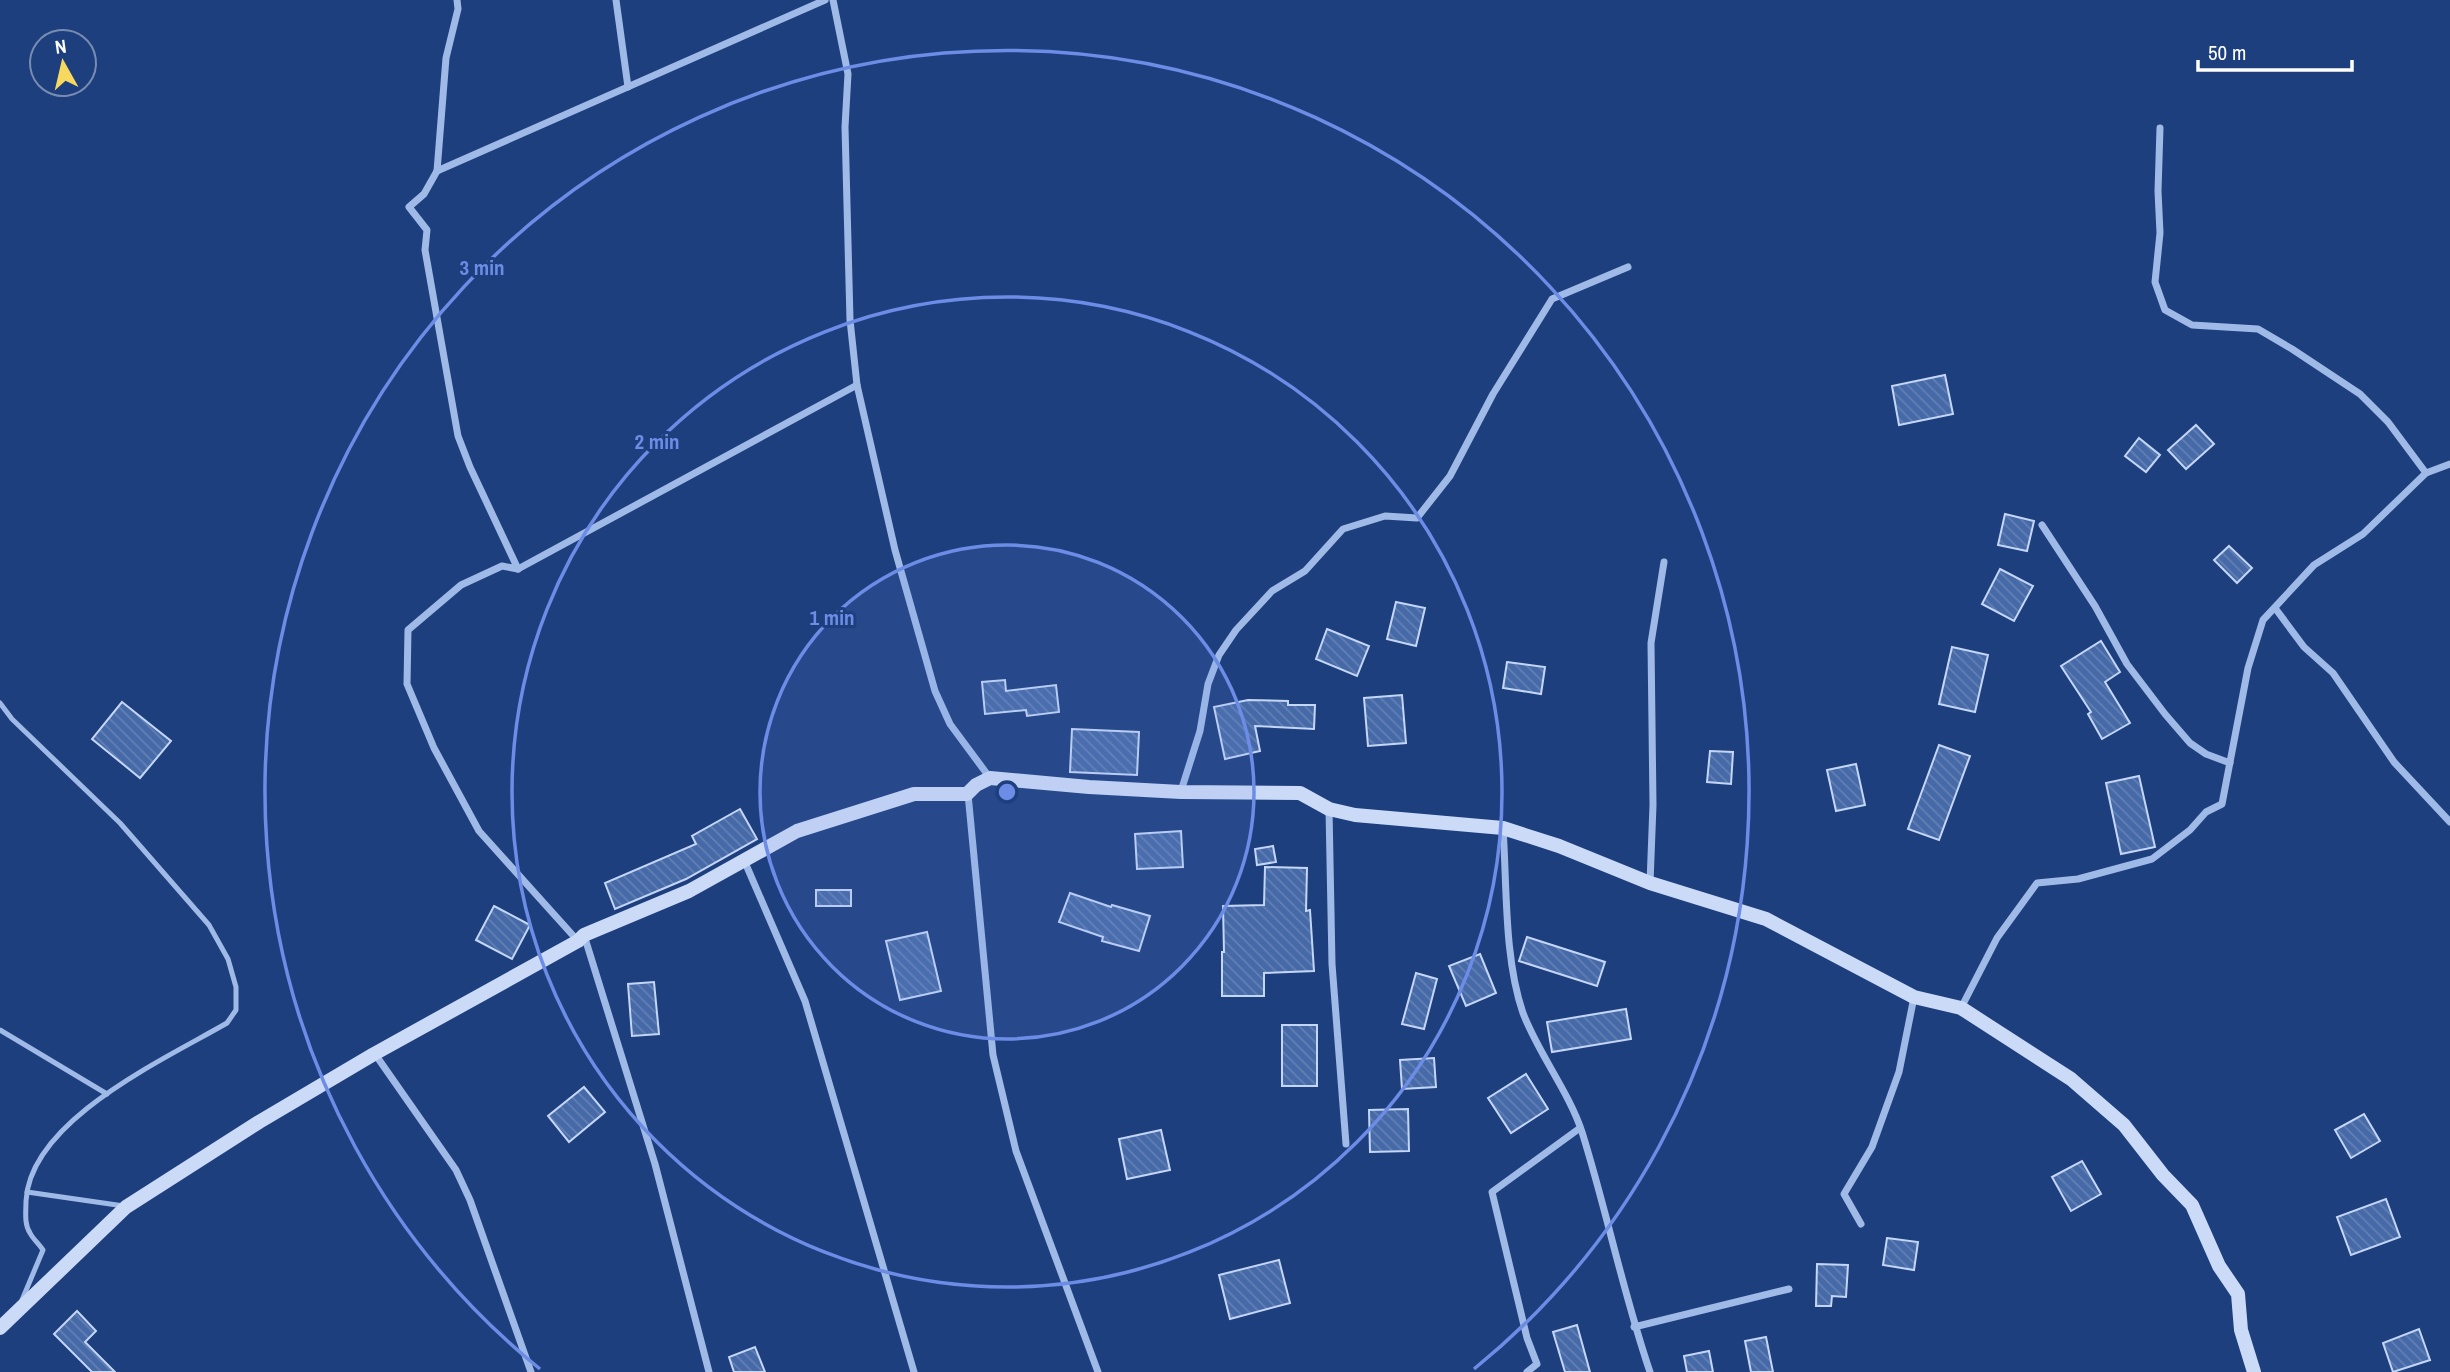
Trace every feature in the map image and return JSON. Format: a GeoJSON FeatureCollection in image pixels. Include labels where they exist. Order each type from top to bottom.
{"type":"FeatureCollection","features":[{"type":"Feature","properties":{"kind":"street"},"geometry":{"type":"LineString","coordinates":[[457,0],[458,9],[447,51],[437,171],[425,194],[409,207],[427,230],[425,250],[458,436],[518,569]]}},
{"type":"Feature","properties":{"kind":"street"},"geometry":{"type":"LineString","coordinates":[[616,0],[628,87]]}},
{"type":"Feature","properties":{"kind":"street"},"geometry":{"type":"LineString","coordinates":[[437,171],[825,0]]}},
{"type":"Feature","properties":{"kind":"street"},"geometry":{"type":"LineString","coordinates":[[833,0],[848,74],[845,127],[849,307],[857,385],[895,550],[935,691],[950,724],[990,778]]}},
{"type":"Feature","properties":{"kind":"street"},"geometry":{"type":"LineString","coordinates":[[2160,128],[2160,233],[2155,282],[2165,310],[2192,325],[2258,329],[2292,349],[2360,394],[2388,422],[2426,473]]}},
{"type":"Feature","properties":{"kind":"street"},"geometry":{"type":"LineString","coordinates":[[1181,792],[1200,731],[1208,684],[1219,655],[1236,629],[1272,591],[1305,571],[1343,530],[1385,516],[1417,519],[1450,476],[1493,394],[1552,299],[1628,267]]}},
{"type":"Feature","properties":{"kind":"street"},"geometry":{"type":"LineString","coordinates":[[709,1372],[655,1164],[581,938],[478,831],[434,748],[407,684],[408,630],[461,585],[502,566],[518,569],[857,385]]}},
{"type":"Feature","properties":{"kind":"street"},"geometry":{"type":"LineString","coordinates":[[1961,1008],[1997,938],[2037,883],[2078,879],[2152,859],[2190,830],[2206,812],[2222,804],[2248,668],[2263,620],[2314,565],[2363,534],[2426,473],[2450,464]]}},
{"type":"Feature","properties":{"kind":"street"},"geometry":{"type":"LineString","coordinates":[[2042,524],[2095,606],[2127,664],[2165,714],[2190,743],[2206,754],[2230,763]]}},
{"type":"Feature","properties":{"kind":"street"},"geometry":{"type":"LineString","coordinates":[[1650,883],[1653,805],[1651,643],[1664,562]]}},
{"type":"Feature","properties":{"kind":"street"},"geometry":{"type":"LineString","coordinates":[[2275,608],[2304,647],[2333,673],[2394,762],[2450,821]]}},
{"type":"Feature","properties":{"kind":"street"},"geometry":{"type":"LineString","coordinates":[[0,1328],[126,1207],[374,1054],[581,938],[689,891],[797,831],[914,794],[967,794],[976,785],[990,778],[1181,792],[1300,793],[1329,809],[1355,815],[1503,828],[1559,846],[1650,883],[1766,919],[1914,997],[1961,1008],[2071,1079],[2124,1125],[2163,1175],[2192,1205],[2219,1266],[2238,1294],[2241,1329],[2254,1372]]}},
{"type":"Feature","properties":{"kind":"street"},"geometry":{"type":"LineString","coordinates":[[967,794],[993,1055],[1016,1151],[1098,1372]]}},
{"type":"Feature","properties":{"kind":"street"},"geometry":{"type":"LineString","coordinates":[[1329,809],[1332,964],[1346,1144]]}},
{"type":"Feature","properties":{"kind":"street"},"geometry":{"type":"LineString","coordinates":[[1503,828],[1513,967],[1523,1013],[1580,1128],[1602,1202],[1608,1234],[1626,1289],[1634,1327],[1650,1372]]}},
{"type":"Feature","properties":{"kind":"street"},"geometry":{"type":"LineString","coordinates":[[744,859],[805,1001],[914,1372]]}},
{"type":"Feature","properties":{"kind":"street"},"geometry":{"type":"LineString","coordinates":[[1861,1224],[1844,1194],[1872,1147],[1899,1072],[1914,997]]}},
{"type":"Feature","properties":{"kind":"street"},"geometry":{"type":"LineString","coordinates":[[374,1054],[456,1170],[470,1200],[531,1372]]}},
{"type":"Feature","properties":{"kind":"street"},"geometry":{"type":"LineString","coordinates":[[1527,1372],[1537,1364],[1527,1338],[1492,1192],[1580,1128]]}},
{"type":"Feature","properties":{"kind":"street"},"geometry":{"type":"LineString","coordinates":[[1634,1327],[1789,1289]]}},
{"type":"Feature","properties":{"kind":"lane"},"geometry":{"type":"LineString","coordinates":[[0,703],[12,719],[120,823],[209,925],[228,960],[236,987],[236,1010],[227,1023],[107,1094],[72,1119],[44,1151],[27,1192],[26,1217],[29,1232],[43,1250],[17,1311]]}},
{"type":"Feature","properties":{"kind":"lane"},"geometry":{"type":"LineString","coordinates":[[0,1030],[107,1094]]}},
{"type":"Feature","properties":{"kind":"lane"},"geometry":{"type":"LineString","coordinates":[[27,1192],[126,1207]]}},
{"type":"Feature","properties":{"kind":"building"},"geometry":{"type":"Polygon","coordinates":[[[1945,375],[1953,414],[1899,425],[1892,386],[1945,375]]]}},
{"type":"Feature","properties":{"kind":"building"},"geometry":{"type":"Polygon","coordinates":[[[2196,425],[2214,444],[2186,469],[2168,450],[2196,425]]]}},
{"type":"Feature","properties":{"kind":"building"},"geometry":{"type":"Polygon","coordinates":[[[2139,438],[2160,455],[2146,472],[2125,456],[2139,438]]]}},
{"type":"Feature","properties":{"kind":"building"},"geometry":{"type":"Polygon","coordinates":[[[2005,514],[2034,521],[2027,551],[1998,545],[2005,514]]]}},
{"type":"Feature","properties":{"kind":"building"},"geometry":{"type":"Polygon","coordinates":[[[2229,546],[2252,568],[2237,583],[2214,560],[2229,546]]]}},
{"type":"Feature","properties":{"kind":"building"},"geometry":{"type":"Polygon","coordinates":[[[2000,569],[2033,586],[2014,621],[1982,604],[2000,569]]]}},
{"type":"Feature","properties":{"kind":"building"},"geometry":{"type":"Polygon","coordinates":[[[1396,602],[1425,608],[1416,646],[1387,639],[1396,602]]]}},
{"type":"Feature","properties":{"kind":"building"},"geometry":{"type":"Polygon","coordinates":[[[1327,629],[1369,646],[1357,676],[1316,659],[1327,629]]]}},
{"type":"Feature","properties":{"kind":"building"},"geometry":{"type":"Polygon","coordinates":[[[2101,641],[2120,672],[2105,682],[2130,723],[2102,739],[2088,714],[2091,712],[2061,666],[2101,641]]]}},
{"type":"Feature","properties":{"kind":"building"},"geometry":{"type":"Polygon","coordinates":[[[1952,647],[1988,655],[1975,712],[1939,704],[1952,647]]]}},
{"type":"Feature","properties":{"kind":"building"},"geometry":{"type":"Polygon","coordinates":[[[1507,662],[1545,667],[1541,694],[1503,688],[1507,662]]]}},
{"type":"Feature","properties":{"kind":"building"},"geometry":{"type":"Polygon","coordinates":[[[1005,680],[1006,691],[1056,685],[1059,712],[1027,716],[1026,710],[985,714],[982,682],[1005,680]]]}},
{"type":"Feature","properties":{"kind":"building"},"geometry":{"type":"Polygon","coordinates":[[[1402,695],[1406,743],[1368,746],[1364,698],[1402,695]]]}},
{"type":"Feature","properties":{"kind":"building"},"geometry":{"type":"Polygon","coordinates":[[[1248,700],[1315,705],[1314,729],[1255,726],[1260,751],[1225,759],[1214,707],[1248,700]]]}},
{"type":"Feature","properties":{"kind":"building"},"geometry":{"type":"Polygon","coordinates":[[[122,702],[171,741],[140,778],[92,739],[122,702]]]}},
{"type":"Feature","properties":{"kind":"building"},"geometry":{"type":"Polygon","coordinates":[[[1072,729],[1139,732],[1137,775],[1070,772],[1072,729]]]}},
{"type":"Feature","properties":{"kind":"building"},"geometry":{"type":"Polygon","coordinates":[[[1939,745],[1970,756],[1939,840],[1908,829],[1939,745]]]}},
{"type":"Feature","properties":{"kind":"building"},"geometry":{"type":"Polygon","coordinates":[[[1710,751],[1733,752],[1731,784],[1707,782],[1710,751]]]}},
{"type":"Feature","properties":{"kind":"building"},"geometry":{"type":"Polygon","coordinates":[[[1856,764],[1865,805],[1836,811],[1827,770],[1856,764]]]}},
{"type":"Feature","properties":{"kind":"building"},"geometry":{"type":"Polygon","coordinates":[[[2139,776],[2155,847],[2121,854],[2106,783],[2139,776]]]}},
{"type":"Feature","properties":{"kind":"building"},"geometry":{"type":"Polygon","coordinates":[[[740,809],[757,839],[686,879],[615,909],[605,883],[696,844],[692,836],[740,809]]]}},
{"type":"Feature","properties":{"kind":"building"},"geometry":{"type":"Polygon","coordinates":[[[1181,831],[1183,867],[1137,869],[1135,834],[1181,831]]]}},
{"type":"Feature","properties":{"kind":"building"},"geometry":{"type":"Polygon","coordinates":[[[1273,846],[1276,862],[1257,865],[1255,849],[1273,846]]]}},
{"type":"Feature","properties":{"kind":"building"},"geometry":{"type":"Polygon","coordinates":[[[1265,867],[1307,868],[1306,911],[1310,910],[1314,971],[1264,973],[1264,996],[1222,996],[1223,906],[1264,905],[1265,867]]]}},
{"type":"Feature","properties":{"kind":"building"},"geometry":{"type":"Polygon","coordinates":[[[816,890],[851,890],[851,906],[816,906],[816,890]]]}},
{"type":"Feature","properties":{"kind":"building"},"geometry":{"type":"Polygon","coordinates":[[[1070,893],[1111,907],[1112,905],[1150,916],[1139,951],[1102,941],[1103,937],[1059,922],[1070,893]]]}},
{"type":"Feature","properties":{"kind":"building"},"geometry":{"type":"Polygon","coordinates":[[[494,906],[530,925],[512,959],[476,940],[494,906]]]}},
{"type":"Feature","properties":{"kind":"building"},"geometry":{"type":"Polygon","coordinates":[[[927,932],[941,991],[900,1000],[886,941],[927,932]]]}},
{"type":"Feature","properties":{"kind":"building"},"geometry":{"type":"Polygon","coordinates":[[[1527,937],[1605,962],[1597,986],[1519,961],[1527,937]]]}},
{"type":"Feature","properties":{"kind":"building"},"geometry":{"type":"Polygon","coordinates":[[[1480,954],[1496,993],[1466,1006],[1449,966],[1480,954]]]}},
{"type":"Feature","properties":{"kind":"building"},"geometry":{"type":"Polygon","coordinates":[[[1416,973],[1437,979],[1424,1029],[1402,1024],[1416,973]]]}},
{"type":"Feature","properties":{"kind":"building"},"geometry":{"type":"Polygon","coordinates":[[[654,982],[659,1034],[632,1036],[628,984],[654,982]]]}},
{"type":"Feature","properties":{"kind":"building"},"geometry":{"type":"Polygon","coordinates":[[[1626,1009],[1631,1039],[1552,1052],[1547,1022],[1626,1009]]]}},
{"type":"Feature","properties":{"kind":"building"},"geometry":{"type":"Polygon","coordinates":[[[1282,1025],[1317,1025],[1317,1086],[1282,1086],[1282,1025]]]}},
{"type":"Feature","properties":{"kind":"building"},"geometry":{"type":"Polygon","coordinates":[[[1434,1058],[1436,1087],[1402,1089],[1400,1060],[1434,1058]]]}},
{"type":"Feature","properties":{"kind":"building"},"geometry":{"type":"Polygon","coordinates":[[[1526,1074],[1548,1109],[1511,1133],[1488,1098],[1526,1074]]]}},
{"type":"Feature","properties":{"kind":"building"},"geometry":{"type":"Polygon","coordinates":[[[584,1087],[605,1112],[569,1142],[548,1116],[584,1087]]]}},
{"type":"Feature","properties":{"kind":"building"},"geometry":{"type":"Polygon","coordinates":[[[1408,1109],[1409,1151],[1370,1152],[1369,1110],[1408,1109]]]}},
{"type":"Feature","properties":{"kind":"building"},"geometry":{"type":"Polygon","coordinates":[[[2364,1114],[2380,1141],[2351,1158],[2335,1130],[2364,1114]]]}},
{"type":"Feature","properties":{"kind":"building"},"geometry":{"type":"Polygon","coordinates":[[[1161,1130],[1170,1170],[1127,1179],[1119,1139],[1161,1130]]]}},
{"type":"Feature","properties":{"kind":"building"},"geometry":{"type":"Polygon","coordinates":[[[2082,1161],[2101,1194],[2071,1211],[2052,1177],[2082,1161]]]}},
{"type":"Feature","properties":{"kind":"building"},"geometry":{"type":"Polygon","coordinates":[[[2386,1199],[2400,1237],[2351,1255],[2337,1217],[2386,1199]]]}},
{"type":"Feature","properties":{"kind":"building"},"geometry":{"type":"Polygon","coordinates":[[[1887,1238],[1918,1242],[1914,1270],[1883,1265],[1887,1238]]]}},
{"type":"Feature","properties":{"kind":"building"},"geometry":{"type":"Polygon","coordinates":[[[1279,1260],[1290,1303],[1230,1319],[1219,1275],[1279,1260]]]}},
{"type":"Feature","properties":{"kind":"building"},"geometry":{"type":"Polygon","coordinates":[[[1817,1264],[1848,1265],[1846,1297],[1832,1296],[1831,1306],[1816,1306],[1817,1264]]]}},
{"type":"Feature","properties":{"kind":"building"},"geometry":{"type":"Polygon","coordinates":[[[77,1311],[96,1331],[85,1342],[115,1372],[92,1372],[54,1334],[77,1311]]]}},
{"type":"Feature","properties":{"kind":"building"},"geometry":{"type":"Polygon","coordinates":[[[1577,1325],[1590,1372],[1565,1372],[1553,1332],[1577,1325]]]}},
{"type":"Feature","properties":{"kind":"building"},"geometry":{"type":"Polygon","coordinates":[[[2419,1329],[2430,1360],[2393,1372],[2383,1343],[2419,1329]]]}},
{"type":"Feature","properties":{"kind":"building"},"geometry":{"type":"Polygon","coordinates":[[[1766,1337],[1773,1372],[1751,1372],[1745,1341],[1766,1337]]]}},
{"type":"Feature","properties":{"kind":"building"},"geometry":{"type":"Polygon","coordinates":[[[755,1347],[765,1372],[734,1372],[729,1357],[755,1347]]]}},
{"type":"Feature","properties":{"kind":"building"},"geometry":{"type":"Polygon","coordinates":[[[1709,1351],[1713,1372],[1687,1372],[1684,1356],[1709,1351]]]}}]}
